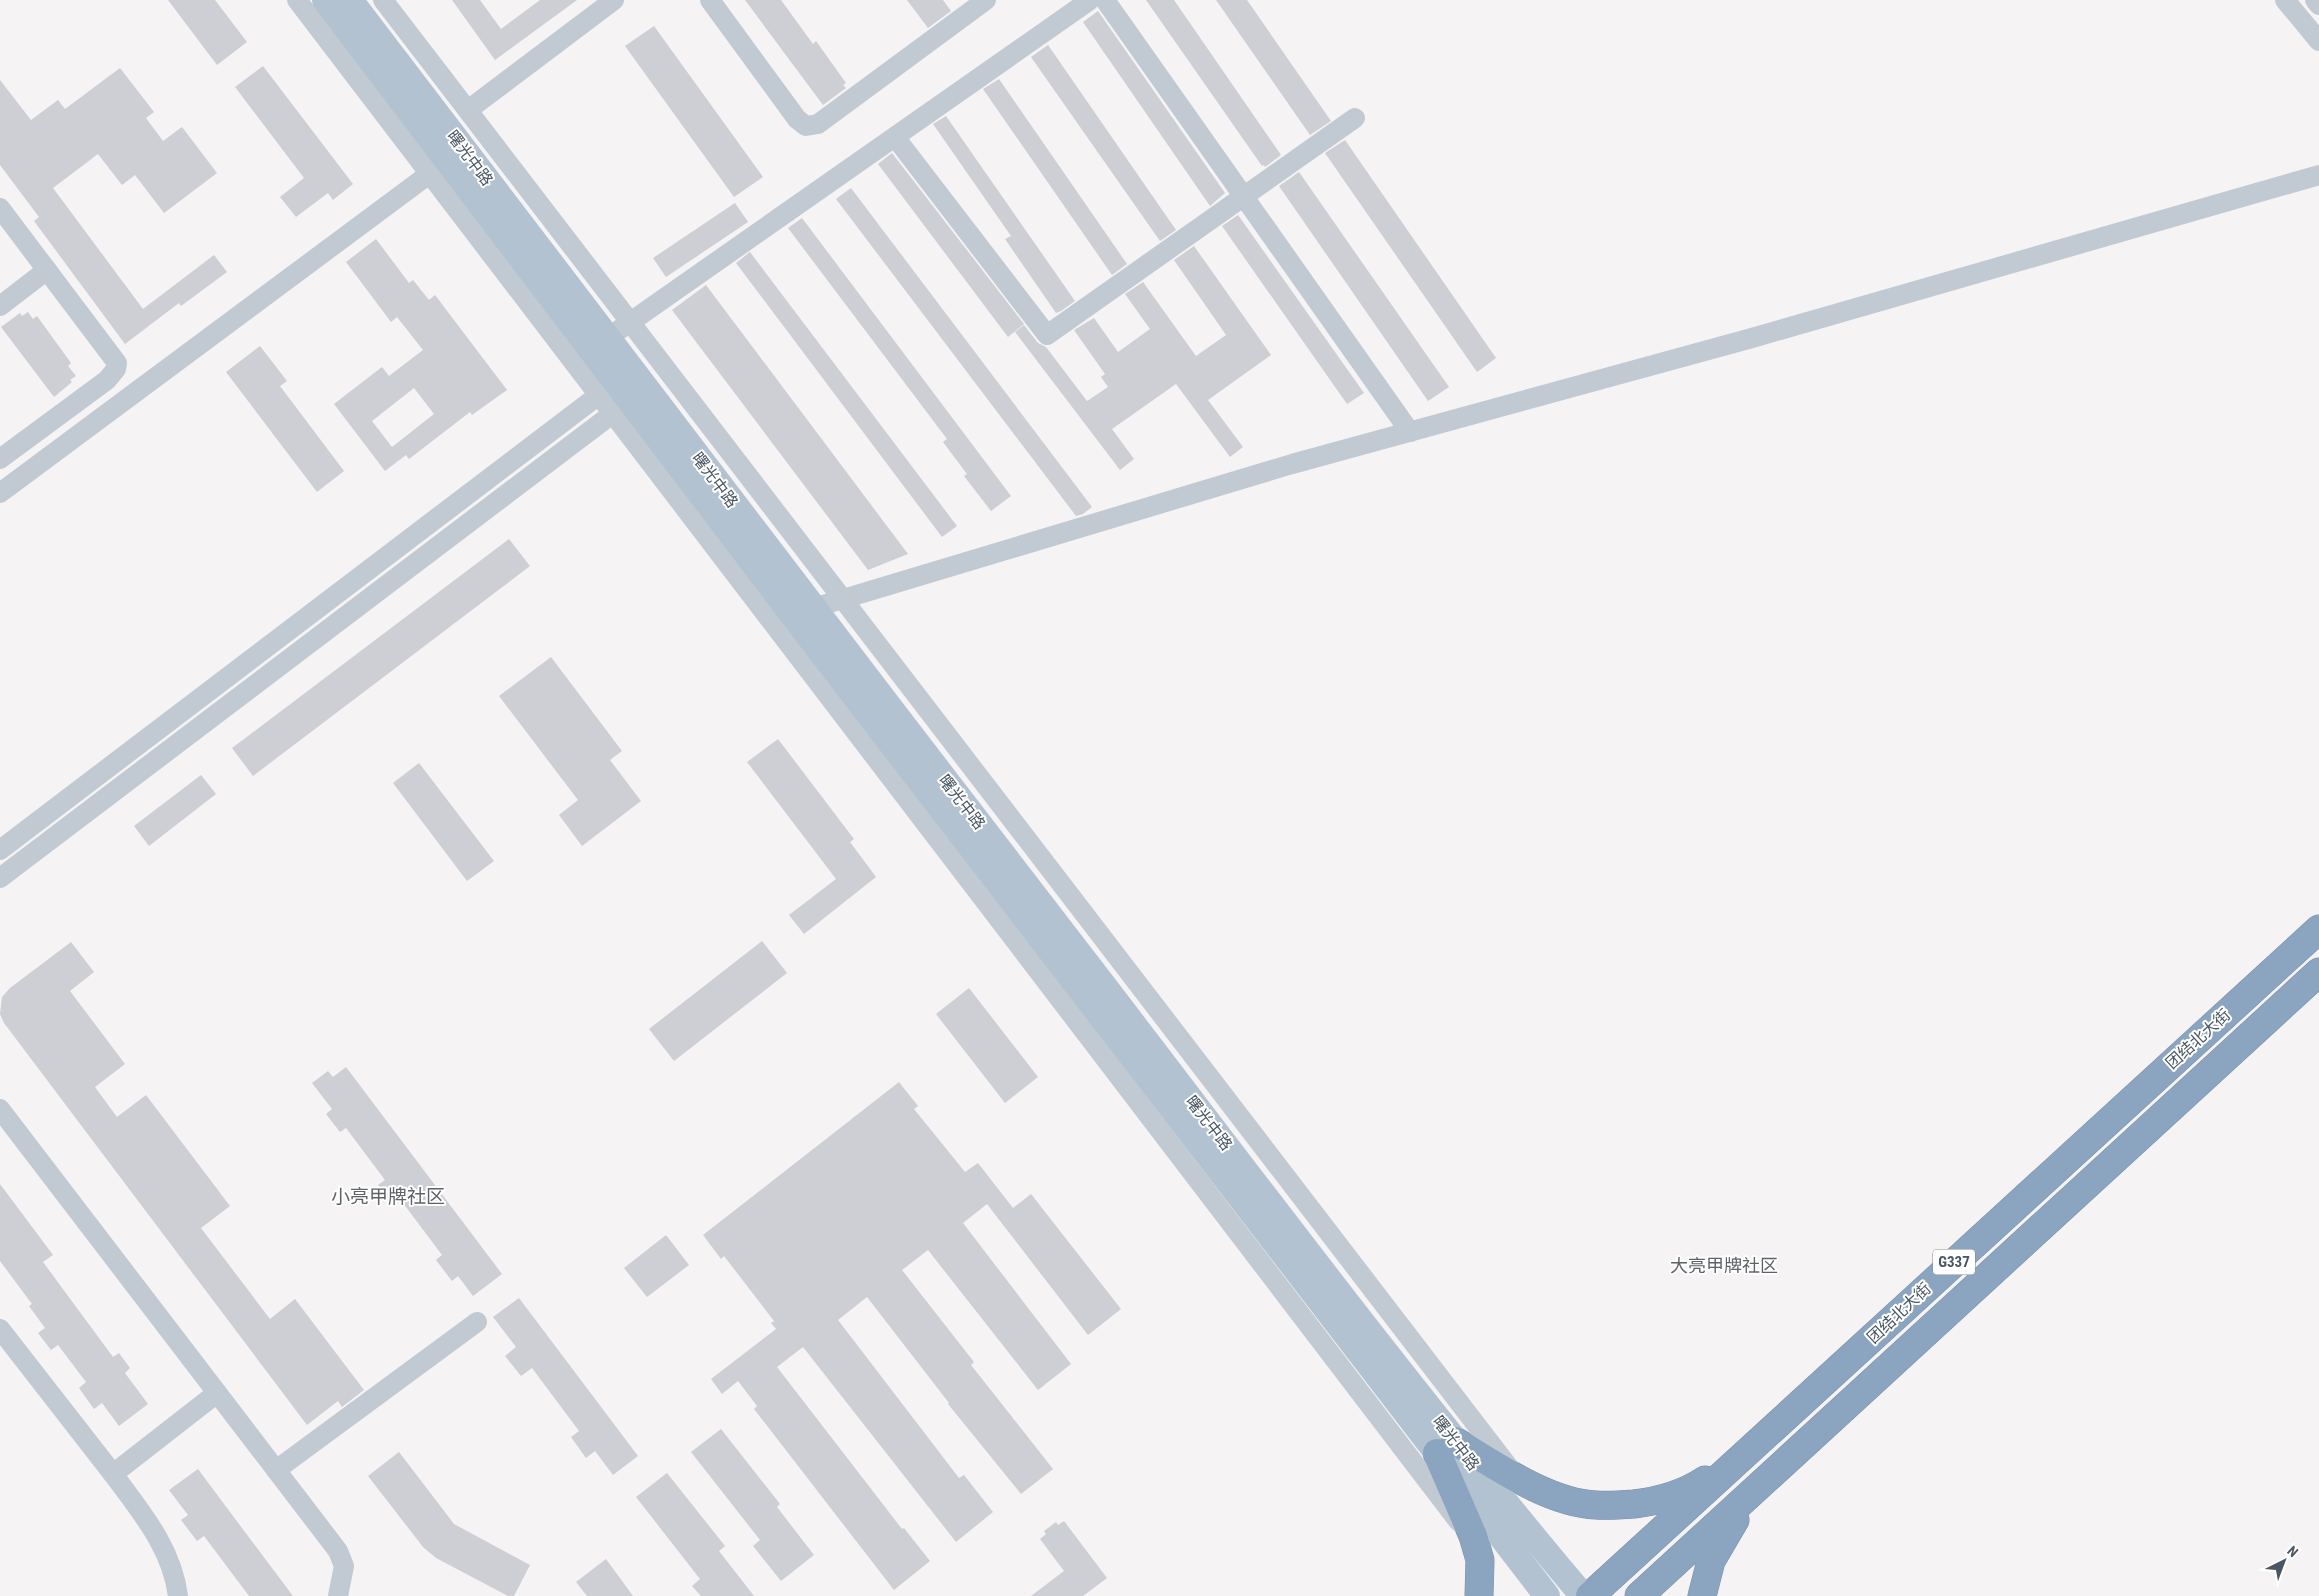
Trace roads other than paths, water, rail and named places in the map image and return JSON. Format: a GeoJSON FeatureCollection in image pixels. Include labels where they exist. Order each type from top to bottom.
{"type":"FeatureCollection","features":[{"type":"Feature","properties":{"kind":"highway","name":"团结北大街"},"geometry":{"type":"LineString","coordinates":[[1590,1596],[2319,928]]}},
{"type":"Feature","properties":{"kind":"highway","name":"团结北大街"},"geometry":{"type":"LineString","coordinates":[[1639,1596],[2319,972]]}},
{"type":"Feature","properties":{"kind":"highway"},"geometry":{"type":"LineString","coordinates":[[1446,1447],[1515,1476],[1547,1492],[1594,1506],[1650,1502],[1674,1495],[1701,1482],[1749,1452]]}},
{"type":"Feature","properties":{"kind":"highway"},"geometry":{"type":"LineString","coordinates":[[1446,1447],[1480,1560],[1479,1596]]}},
{"type":"Feature","properties":{"kind":"highway"},"geometry":{"type":"LineString","coordinates":[[1702,1596],[1710,1561],[1731,1525],[1769,1476]]}},
{"type":"Feature","properties":{"kind":"main road","name":"曙光中路"},"geometry":{"type":"LineString","coordinates":[[325,0],[438,167],[623,392],[1446,1447],[1534,1540],[1583,1596]]}},
{"type":"Feature","properties":{"kind":"main road","name":"曙光中路"},"geometry":{"type":"LineString","coordinates":[[350,0],[607,338],[623,392],[813,608],[1446,1447],[1547,1596]]}},
{"type":"Feature","properties":{"kind":"street"},"geometry":{"type":"LineString","coordinates":[[0,493],[438,167],[297,0]]}},
{"type":"Feature","properties":{"kind":"street"},"geometry":{"type":"LineString","coordinates":[[383,0],[1515,1476]]}},
{"type":"Feature","properties":{"kind":"street"},"geometry":{"type":"LineString","coordinates":[[468,110],[614,0]]}},
{"type":"Feature","properties":{"kind":"street"},"geometry":{"type":"LineString","coordinates":[[710,0],[797,119],[806,126],[818,124],[986,0]]}},
{"type":"Feature","properties":{"kind":"street"},"geometry":{"type":"LineString","coordinates":[[607,338],[1090,0]]}},
{"type":"Feature","properties":{"kind":"street"},"geometry":{"type":"LineString","coordinates":[[1105,0],[1410,432]]}},
{"type":"Feature","properties":{"kind":"street"},"geometry":{"type":"LineString","coordinates":[[2285,0],[2319,41]]}},
{"type":"Feature","properties":{"kind":"street"},"geometry":{"type":"LineString","coordinates":[[2315,0],[2319,5]]}},
{"type":"Feature","properties":{"kind":"street"},"geometry":{"type":"LineString","coordinates":[[895,137],[1047,334],[1355,118]]}},
{"type":"Feature","properties":{"kind":"street"},"geometry":{"type":"LineString","coordinates":[[813,608],[1292,464],[1752,338],[2319,175]]}},
{"type":"Feature","properties":{"kind":"street"},"geometry":{"type":"LineString","coordinates":[[0,208],[117,363],[116,369],[107,380],[0,459]]}},
{"type":"Feature","properties":{"kind":"street"},"geometry":{"type":"LineString","coordinates":[[0,306],[48,270]]}},
{"type":"Feature","properties":{"kind":"street"},"geometry":{"type":"LineString","coordinates":[[0,850],[623,392]]}},
{"type":"Feature","properties":{"kind":"street"},"geometry":{"type":"LineString","coordinates":[[0,878],[623,392]]}},
{"type":"Feature","properties":{"kind":"street"},"geometry":{"type":"LineString","coordinates":[[623,392],[1475,1543]]}},
{"type":"Feature","properties":{"kind":"street"},"geometry":{"type":"LineString","coordinates":[[0,1109],[338,1551],[344,1566],[338,1596]]}},
{"type":"Feature","properties":{"kind":"street"},"geometry":{"type":"LineString","coordinates":[[276,1470],[477,1322]]}},
{"type":"Feature","properties":{"kind":"street"},"geometry":{"type":"LineString","coordinates":[[0,1329],[150,1523],[168,1556],[178,1596]]}},
{"type":"Feature","properties":{"kind":"street"},"geometry":{"type":"LineString","coordinates":[[113,1474],[217,1393]]}},
{"type":"Feature","properties":{"kind":"district","name":"小亮甲牌社区"},"geometry":{"type":"Point","coordinates":[388,1196]}},
{"type":"Feature","properties":{"kind":"district","name":"大亮甲牌社区"},"geometry":{"type":"Point","coordinates":[1724,1265]}}]}
